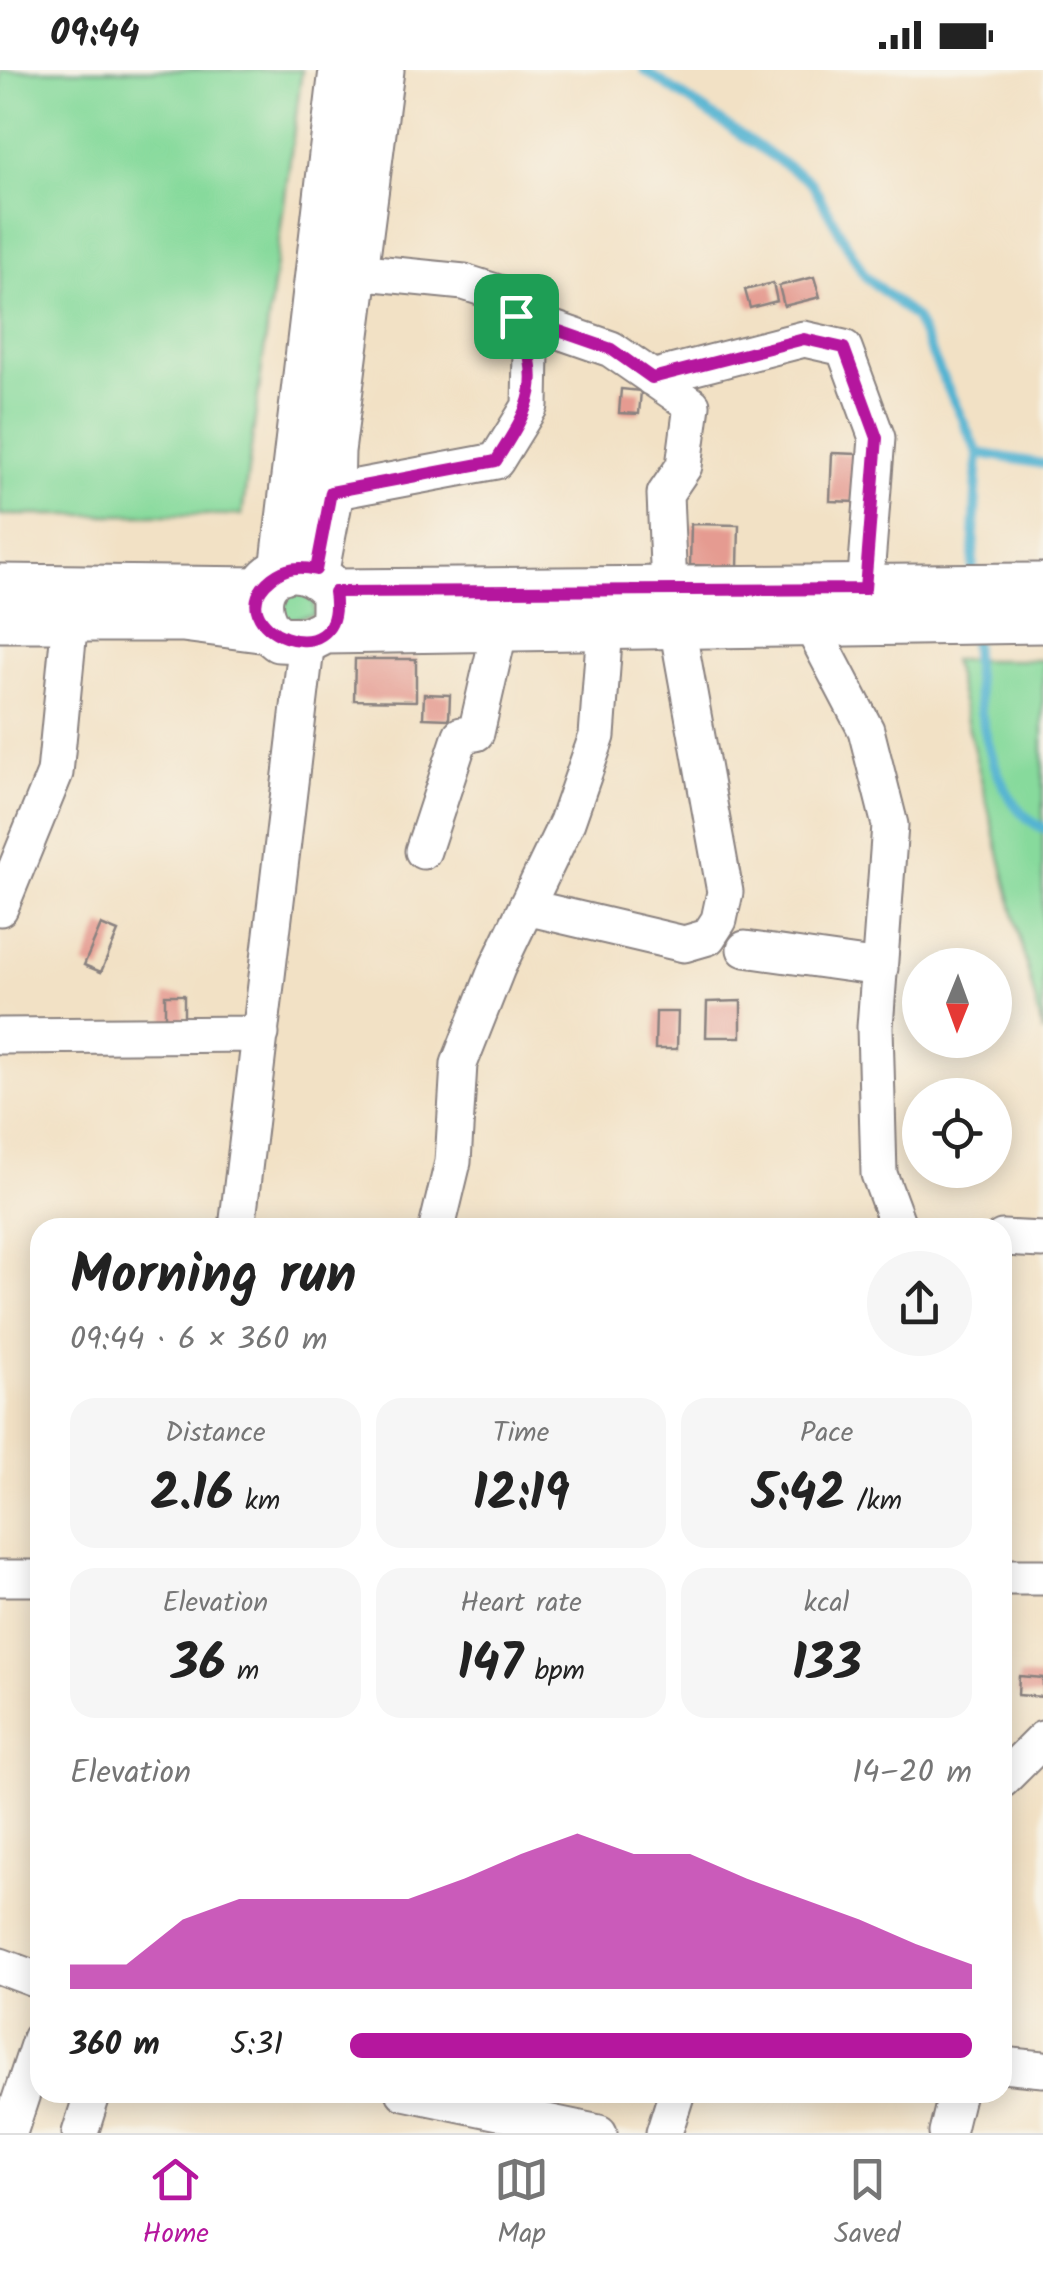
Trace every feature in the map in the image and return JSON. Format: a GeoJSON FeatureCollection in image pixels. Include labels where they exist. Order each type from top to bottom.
{"type":"FeatureCollection","features":[{"type":"Feature","properties":{"kind":"main road"},"geometry":{"type":"LineString","coordinates":[[299,603],[342,70]]}},
{"type":"Feature","properties":{"kind":"main road"},"geometry":{"type":"LineString","coordinates":[[299,603],[331,492],[332,451],[381,70]]}},
{"type":"Feature","properties":{"kind":"main road"},"geometry":{"type":"LineString","coordinates":[[0,587],[299,603],[673,608],[811,625],[936,606],[1032,603]]}},
{"type":"Feature","properties":{"kind":"main road"},"geometry":{"type":"LineString","coordinates":[[0,619],[183,619],[299,603],[500,628],[605,626],[673,608],[865,589],[936,606]]}},
{"type":"Feature","properties":{"kind":"street"},"geometry":{"type":"LineString","coordinates":[[331,492],[496,461],[530,406],[531,352],[508,296],[494,288],[355,271]]}},
{"type":"Feature","properties":{"kind":"street"},"geometry":{"type":"LineString","coordinates":[[516,316],[611,349],[692,406],[684,466],[665,494],[673,608],[726,892],[720,920],[708,937],[684,944],[526,907]]}},
{"type":"Feature","properties":{"kind":"street"},"geometry":{"type":"LineString","coordinates":[[652,378],[804,339],[844,348],[877,438],[865,589]]}},
{"type":"Feature","properties":{"kind":"street"},"geometry":{"type":"LineString","coordinates":[[238,1218],[261,1034],[299,603]]}},
{"type":"Feature","properties":{"kind":"street"},"geometry":{"type":"LineString","coordinates":[[0,908],[55,773],[70,619]]}},
{"type":"Feature","properties":{"kind":"street"},"geometry":{"type":"LineString","coordinates":[[811,625],[866,730],[890,825],[875,1027],[879,1174],[895,1218]]}},
{"type":"Feature","properties":{"kind":"street"},"geometry":{"type":"LineString","coordinates":[[439,1218],[453,1162],[460,1064],[526,907],[567,822],[597,736],[605,626]]}},
{"type":"Feature","properties":{"kind":"street"},"geometry":{"type":"LineString","coordinates":[[423,852],[461,734],[476,733],[500,628]]}},
{"type":"Feature","properties":{"kind":"street"},"geometry":{"type":"LineString","coordinates":[[745,949],[880,968]]}},
{"type":"Feature","properties":{"kind":"street"},"geometry":{"type":"LineString","coordinates":[[0,1036],[261,1034]]}},
{"type":"Feature","properties":{"kind":"street"},"geometry":{"type":"LineString","coordinates":[[1012,1238],[1043,1240]]}},
{"type":"Feature","properties":{"kind":"street"},"geometry":{"type":"LineString","coordinates":[[1012,1577],[1043,1577]]}},
{"type":"Feature","properties":{"kind":"street"},"geometry":{"type":"LineString","coordinates":[[0,1578],[30,1578]]}},
{"type":"Feature","properties":{"kind":"street"},"geometry":{"type":"LineString","coordinates":[[1012,1770],[1043,1740]]}},
{"type":"Feature","properties":{"kind":"street"},"geometry":{"type":"LineString","coordinates":[[0,1966],[30,1977]]}},
{"type":"Feature","properties":{"kind":"street"},"geometry":{"type":"LineString","coordinates":[[1012,2066],[1043,2069]]}},
{"type":"Feature","properties":{"kind":"street"},"geometry":{"type":"LineString","coordinates":[[9,2133],[30,2069]]}},
{"type":"Feature","properties":{"kind":"street"},"geometry":{"type":"LineString","coordinates":[[80,2133],[90,2103]]}},
{"type":"Feature","properties":{"kind":"street"},"geometry":{"type":"LineString","coordinates":[[456,2103],[599,2133]]}},
{"type":"Feature","properties":{"kind":"street"},"geometry":{"type":"LineString","coordinates":[[664,2133],[674,2103]]}},
{"type":"Feature","properties":{"kind":"street"},"geometry":{"type":"LineString","coordinates":[[947,2133],[954,2103]]}},
{"type":"Feature","properties":{"kind":"green space"},"geometry":{"type":"Polygon","coordinates":[[[0,70],[302,70],[242,515],[0,515],[0,70]]]}},
{"type":"Feature","properties":{"kind":"green space"},"geometry":{"type":"Polygon","coordinates":[[[297,590],[314,602],[314,615],[284,621],[281,602],[297,590]]]}},
{"type":"Feature","properties":{"kind":"green space"},"geometry":{"type":"Polygon","coordinates":[[[952,660],[1043,660],[1043,1033],[952,660]]]}},
{"type":"Feature","properties":{"kind":"building"},"geometry":{"type":"Polygon","coordinates":[[[814,277],[820,297],[784,306],[779,286],[814,277]]]}},
{"type":"Feature","properties":{"kind":"building"},"geometry":{"type":"Polygon","coordinates":[[[773,283],[777,301],[750,308],[745,290],[773,283]]]}},
{"type":"Feature","properties":{"kind":"building"},"geometry":{"type":"Polygon","coordinates":[[[621,389],[641,391],[639,414],[619,413],[621,389]]]}},
{"type":"Feature","properties":{"kind":"building"},"geometry":{"type":"Polygon","coordinates":[[[832,453],[858,454],[857,502],[830,501],[832,453]]]}},
{"type":"Feature","properties":{"kind":"building"},"geometry":{"type":"Polygon","coordinates":[[[691,524],[739,525],[738,567],[690,565],[691,524]]]}},
{"type":"Feature","properties":{"kind":"building"},"geometry":{"type":"Polygon","coordinates":[[[355,659],[416,659],[416,701],[354,700],[355,659]]]}},
{"type":"Feature","properties":{"kind":"building"},"geometry":{"type":"Polygon","coordinates":[[[424,694],[450,695],[449,719],[423,718],[424,694]]]}},
{"type":"Feature","properties":{"kind":"building"},"geometry":{"type":"Polygon","coordinates":[[[101,925],[118,932],[101,972],[84,965],[101,925]]]}},
{"type":"Feature","properties":{"kind":"building"},"geometry":{"type":"Polygon","coordinates":[[[165,995],[184,995],[184,1022],[165,1022],[165,995]]]}},
{"type":"Feature","properties":{"kind":"building"},"geometry":{"type":"Polygon","coordinates":[[[741,1001],[741,1037],[706,1037],[707,1002],[741,1001]]]}},
{"type":"Feature","properties":{"kind":"building"},"geometry":{"type":"Polygon","coordinates":[[[656,1012],[678,1012],[677,1049],[655,1049],[656,1012]]]}},
{"type":"Feature","properties":{"kind":"building"},"geometry":{"type":"Polygon","coordinates":[[[1019,1676],[1043,1678],[1043,1697],[1018,1695],[1019,1676]]]}},
{"type":"Feature","properties":{"kind":"waterway"},"geometry":{"type":"LineString","coordinates":[[644,70],[811,182],[865,276],[915,318],[978,453],[972,578]]}},
{"type":"Feature","properties":{"kind":"waterway"},"geometry":{"type":"LineString","coordinates":[[978,453],[1043,464]]}},
{"type":"Feature","properties":{"kind":"waterway"},"geometry":{"type":"LineString","coordinates":[[973,630],[976,680],[996,768],[1008,794],[1024,814],[1043,828]]}},
{"type":"Feature","properties":{"kind":"route"},"geometry":{"type":"LineString","coordinates":[[516,316],[544,322],[611,349],[652,378],[804,339],[844,348],[877,438],[865,589],[334,592],[334,621],[325,632],[307,640],[280,639],[268,630],[258,604],[261,590],[283,571],[299,566],[316,570],[331,492],[496,461],[530,406],[531,352],[516,316]]}}]}
